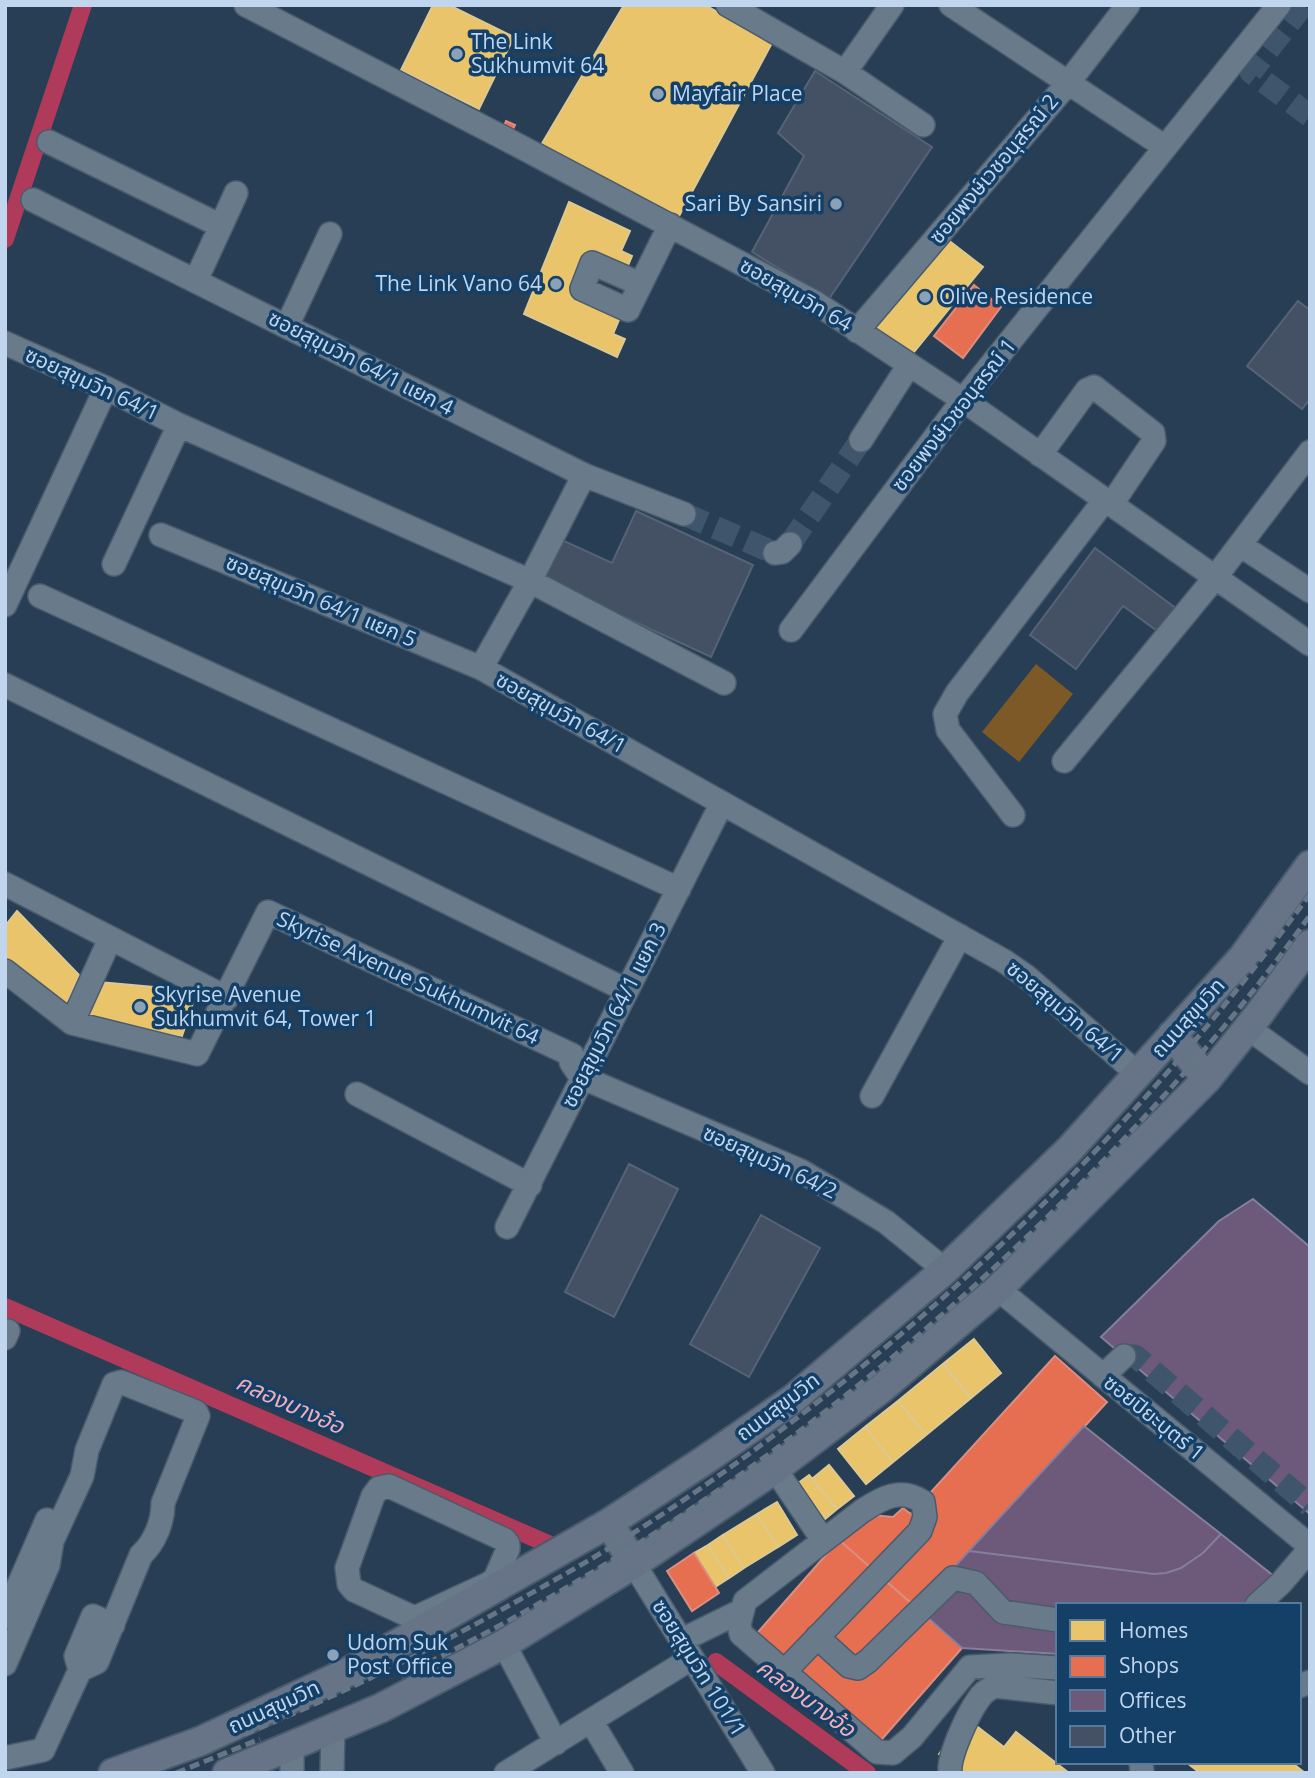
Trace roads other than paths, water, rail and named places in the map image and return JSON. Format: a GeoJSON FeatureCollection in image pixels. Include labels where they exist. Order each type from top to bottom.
{"type":"FeatureCollection","features":[{"type":"Feature","properties":{"kind":"main road","name":"ถนนสุขุมวิท"},"geometry":{"type":"LineString","coordinates":[[113,1773],[201,1741],[348,1672],[459,1604],[609,1523],[793,1399],[946,1270],[1070,1149],[1243,957],[1310,865]]}},
{"type":"Feature","properties":{"kind":"main road","name":"ถนนสุขุมวิท"},"geometry":{"type":"LineString","coordinates":[[232,1772],[381,1708],[504,1644],[634,1564],[775,1469],[882,1388],[998,1289],[1207,1079],[1310,944]]}},
{"type":"Feature","properties":{"kind":"main road"},"geometry":{"type":"LineString","coordinates":[[1172,1035],[1207,1079]]}},
{"type":"Feature","properties":{"kind":"main road"},"geometry":{"type":"LineString","coordinates":[[609,1523],[634,1564]]}},
{"type":"Feature","properties":{"kind":"street"},"geometry":{"type":"LineString","coordinates":[[728,5],[845,72],[923,125]]}},
{"type":"Feature","properties":{"kind":"street"},"geometry":{"type":"LineString","coordinates":[[845,72],[892,5]]}},
{"type":"Feature","properties":{"kind":"street","name":"ซอยพงษ์เวชอนุสรณ์ 2"},"geometry":{"type":"LineString","coordinates":[[857,331],[1068,83],[1128,5]]}},
{"type":"Feature","properties":{"kind":"street","name":"ซอยพงษ์เวชอนุสรณ์ 1"},"geometry":{"type":"LineString","coordinates":[[791,631],[963,400],[1279,5]]}},
{"type":"Feature","properties":{"kind":"street","name":"ซอยสุขุมวิท 64"},"geometry":{"type":"LineString","coordinates":[[254,7],[816,303],[963,400],[1310,644]]}},
{"type":"Feature","properties":{"kind":"street"},"geometry":{"type":"LineString","coordinates":[[956,7],[1165,147]]}},
{"type":"Feature","properties":{"kind":"street"},"geometry":{"type":"LineString","coordinates":[[49,142],[221,226]]}},
{"type":"Feature","properties":{"kind":"street"},"geometry":{"type":"LineString","coordinates":[[196,280],[236,192]]}},
{"type":"Feature","properties":{"kind":"street","name":"ซอยสุขุมวิท 64/1 แยก 4"},"geometry":{"type":"LineString","coordinates":[[33,200],[584,475],[684,514]]}},
{"type":"Feature","properties":{"kind":"street"},"geometry":{"type":"LineString","coordinates":[[640,284],[670,225]]}},
{"type":"Feature","properties":{"kind":"street"},"geometry":{"type":"LineString","coordinates":[[287,326],[330,234]]}},
{"type":"Feature","properties":{"kind":"street","name":"ซอยสุขุมวิท 64/1"},"geometry":{"type":"LineString","coordinates":[[5,343],[106,388],[179,425],[530,580],[481,668],[1004,961],[1027,977],[1138,1074]]}},
{"type":"Feature","properties":{"kind":"street"},"geometry":{"type":"LineString","coordinates":[[861,440],[909,365]]}},
{"type":"Feature","properties":{"kind":"street"},"geometry":{"type":"LineString","coordinates":[[1013,815],[948,730],[945,714],[957,693],[1154,441],[1153,433],[1094,387],[1087,390],[1040,455]]}},
{"type":"Feature","properties":{"kind":"street"},"geometry":{"type":"LineString","coordinates":[[5,605],[106,388]]}},
{"type":"Feature","properties":{"kind":"street"},"geometry":{"type":"LineString","coordinates":[[114,564],[179,425]]}},
{"type":"Feature","properties":{"kind":"street"},"geometry":{"type":"LineString","coordinates":[[1065,761],[1214,579],[1310,452]]}},
{"type":"Feature","properties":{"kind":"street"},"geometry":{"type":"LineString","coordinates":[[584,475],[530,580],[724,683]]}},
{"type":"Feature","properties":{"kind":"street","name":"ซอยสุขุมวิท 64/1 แยก 5"},"geometry":{"type":"LineString","coordinates":[[161,535],[481,668]]}},
{"type":"Feature","properties":{"kind":"street"},"geometry":{"type":"LineString","coordinates":[[1240,545],[1310,591]]}},
{"type":"Feature","properties":{"kind":"street"},"geometry":{"type":"LineString","coordinates":[[40,596],[679,889]]}},
{"type":"Feature","properties":{"kind":"street"},"geometry":{"type":"LineString","coordinates":[[5,685],[626,990]]}},
{"type":"Feature","properties":{"kind":"street","name":"ซอยสุขุมวิท 64/1 แยก 3"},"geometry":{"type":"LineString","coordinates":[[507,1227],[722,803]]}},
{"type":"Feature","properties":{"kind":"street"},"geometry":{"type":"LineString","coordinates":[[5,971],[72,1023],[197,1054],[226,998],[7,889]]}},
{"type":"Feature","properties":{"kind":"street","name":"Skyrise Avenue Sukhumvit 64"},"geometry":{"type":"LineString","coordinates":[[226,998],[268,912],[572,1055],[571,1062],[581,1077]]}},
{"type":"Feature","properties":{"kind":"street"},"geometry":{"type":"LineString","coordinates":[[872,1096],[960,936]]}},
{"type":"Feature","properties":{"kind":"street"},"geometry":{"type":"LineString","coordinates":[[72,1023],[110,939]]}},
{"type":"Feature","properties":{"kind":"street"},"geometry":{"type":"LineString","coordinates":[[1248,1028],[1310,1073]]}},
{"type":"Feature","properties":{"kind":"street","name":"ซอยสุขุมวิท 64/2"},"geometry":{"type":"LineString","coordinates":[[581,1077],[801,1171],[886,1222],[946,1270]]}},
{"type":"Feature","properties":{"kind":"street"},"geometry":{"type":"LineString","coordinates":[[357,1094],[530,1185]]}},
{"type":"Feature","properties":{"kind":"street","name":"ซอยปิยะบุตร์ 1"},"geometry":{"type":"LineString","coordinates":[[998,1289],[1103,1376],[1307,1537]]}},
{"type":"Feature","properties":{"kind":"street"},"geometry":{"type":"LineString","coordinates":[[1103,1376],[1124,1356]]}},
{"type":"Feature","properties":{"kind":"street"},"geometry":{"type":"LineString","coordinates":[[5,1664],[48,1564],[52,1541],[82,1476],[87,1450],[114,1384],[118,1382],[198,1414],[163,1503],[163,1517],[149,1547],[141,1555],[97,1662],[80,1670],[43,1750],[5,1758]]}},
{"type":"Feature","properties":{"kind":"street"},"geometry":{"type":"LineString","coordinates":[[5,1617],[103,1392]]}},
{"type":"Feature","properties":{"kind":"street"},"geometry":{"type":"LineString","coordinates":[[775,1469],[823,1541]]}},
{"type":"Feature","properties":{"kind":"street"},"geometry":{"type":"LineString","coordinates":[[389,1486],[505,1540],[508,1544],[495,1578],[459,1604],[417,1617],[410,1616],[354,1590],[349,1584],[347,1568],[373,1496],[379,1488],[389,1486]]}},
{"type":"Feature","properties":{"kind":"street"},"geometry":{"type":"LineString","coordinates":[[783,1673],[920,1531],[925,1517],[923,1502],[908,1494],[897,1494],[882,1499],[745,1601],[738,1624],[741,1634],[783,1673],[877,1752],[893,1753],[912,1737],[970,1667],[1010,1665],[1056,1668]]}},
{"type":"Feature","properties":{"kind":"street"},"geometry":{"type":"LineString","coordinates":[[1259,1603],[1281,1583],[1307,1537]]}},
{"type":"Feature","properties":{"kind":"street","name":"ซอยสุขุมวิท 101/1"},"geometry":{"type":"LineString","coordinates":[[634,1564],[763,1773]]}},
{"type":"Feature","properties":{"kind":"street"},"geometry":{"type":"LineString","coordinates":[[817,1637],[849,1666],[858,1668],[953,1578],[976,1583],[1003,1612],[1056,1619]]}},
{"type":"Feature","properties":{"kind":"street"},"geometry":{"type":"LineString","coordinates":[[506,1773],[591,1721],[741,1611]]}},
{"type":"Feature","properties":{"kind":"street"},"geometry":{"type":"LineString","coordinates":[[504,1644],[556,1743]]}},
{"type":"Feature","properties":{"kind":"street"},"geometry":{"type":"LineString","coordinates":[[950,1773],[953,1753],[977,1700],[986,1690],[995,1686],[1049,1692]]}},
{"type":"Feature","properties":{"kind":"street"},"geometry":{"type":"LineString","coordinates":[[591,1721],[622,1773]]}},
{"type":"Feature","properties":{"kind":"street"},"geometry":{"type":"LineString","coordinates":[[332,1773],[333,1727]]}},
{"type":"Feature","properties":{"kind":"street"},"geometry":{"type":"LineString","coordinates":[[292,1745],[292,1773]]}},
{"type":"Feature","properties":{"kind":"waterway"},"geometry":{"type":"LineString","coordinates":[[5,239],[83,5]]}},
{"type":"Feature","properties":{"kind":"waterway","name":"คลองบางอ้อ"},"geometry":{"type":"LineString","coordinates":[[5,1307],[555,1547]]}},
{"type":"Feature","properties":{"kind":"waterway","name":"คลองบางอ้อ"},"geometry":{"type":"LineString","coordinates":[[716,1662],[867,1773]]}},
{"type":"Feature","properties":{"kind":"tunnel"},"geometry":{"type":"LineString","coordinates":[[1303,5],[1251,72],[1310,116]]}},
{"type":"Feature","properties":{"kind":"tunnel"},"geometry":{"type":"LineString","coordinates":[[790,544],[861,440]]}},
{"type":"Feature","properties":{"kind":"tunnel"},"geometry":{"type":"LineString","coordinates":[[684,514],[775,553]]}},
{"type":"Feature","properties":{"kind":"tunnel"},"geometry":{"type":"LineString","coordinates":[[1124,1356],[1135,1356],[1310,1506]]}},
{"type":"Feature","properties":{"kind":"railway"},"geometry":{"type":"LineString","coordinates":[[147,1773],[263,1727],[327,1698],[485,1619],[632,1534],[781,1430],[904,1331],[1030,1217],[1149,1094],[1258,963],[1310,894]]}},
{"type":"Feature","properties":{"kind":"railway"},"geometry":{"type":"LineString","coordinates":[[401,1676],[498,1626],[593,1572],[773,1451],[860,1384],[943,1314],[1024,1240],[1101,1163],[1210,1043],[1310,915]]}},
{"type":"Feature","properties":{"kind":"railway"},"geometry":{"type":"LineString","coordinates":[[176,1773],[260,1739]]}},
{"type":"Feature","properties":{"kind":"place","name":"The Link Sukhumvit 64"},"geometry":{"type":"Point","coordinates":[457,54]}},
{"type":"Feature","properties":{"kind":"place","name":"Mayfair Place"},"geometry":{"type":"Point","coordinates":[658,94]}},
{"type":"Feature","properties":{"kind":"place","name":"Sari By Sansiri"},"geometry":{"type":"Point","coordinates":[836,204]}},
{"type":"Feature","properties":{"kind":"place","name":"The Link Vano 64"},"geometry":{"type":"Point","coordinates":[556,284]}},
{"type":"Feature","properties":{"kind":"place","name":"Olive Residence"},"geometry":{"type":"Point","coordinates":[925,297]}},
{"type":"Feature","properties":{"kind":"place","name":"Skyrise Avenue Sukhumvit 64, Tower 1"},"geometry":{"type":"Point","coordinates":[140,1007]}},
{"type":"Feature","properties":{"kind":"place","name":"Udom Suk Post Office"},"geometry":{"type":"Point","coordinates":[333,1655]}}]}
